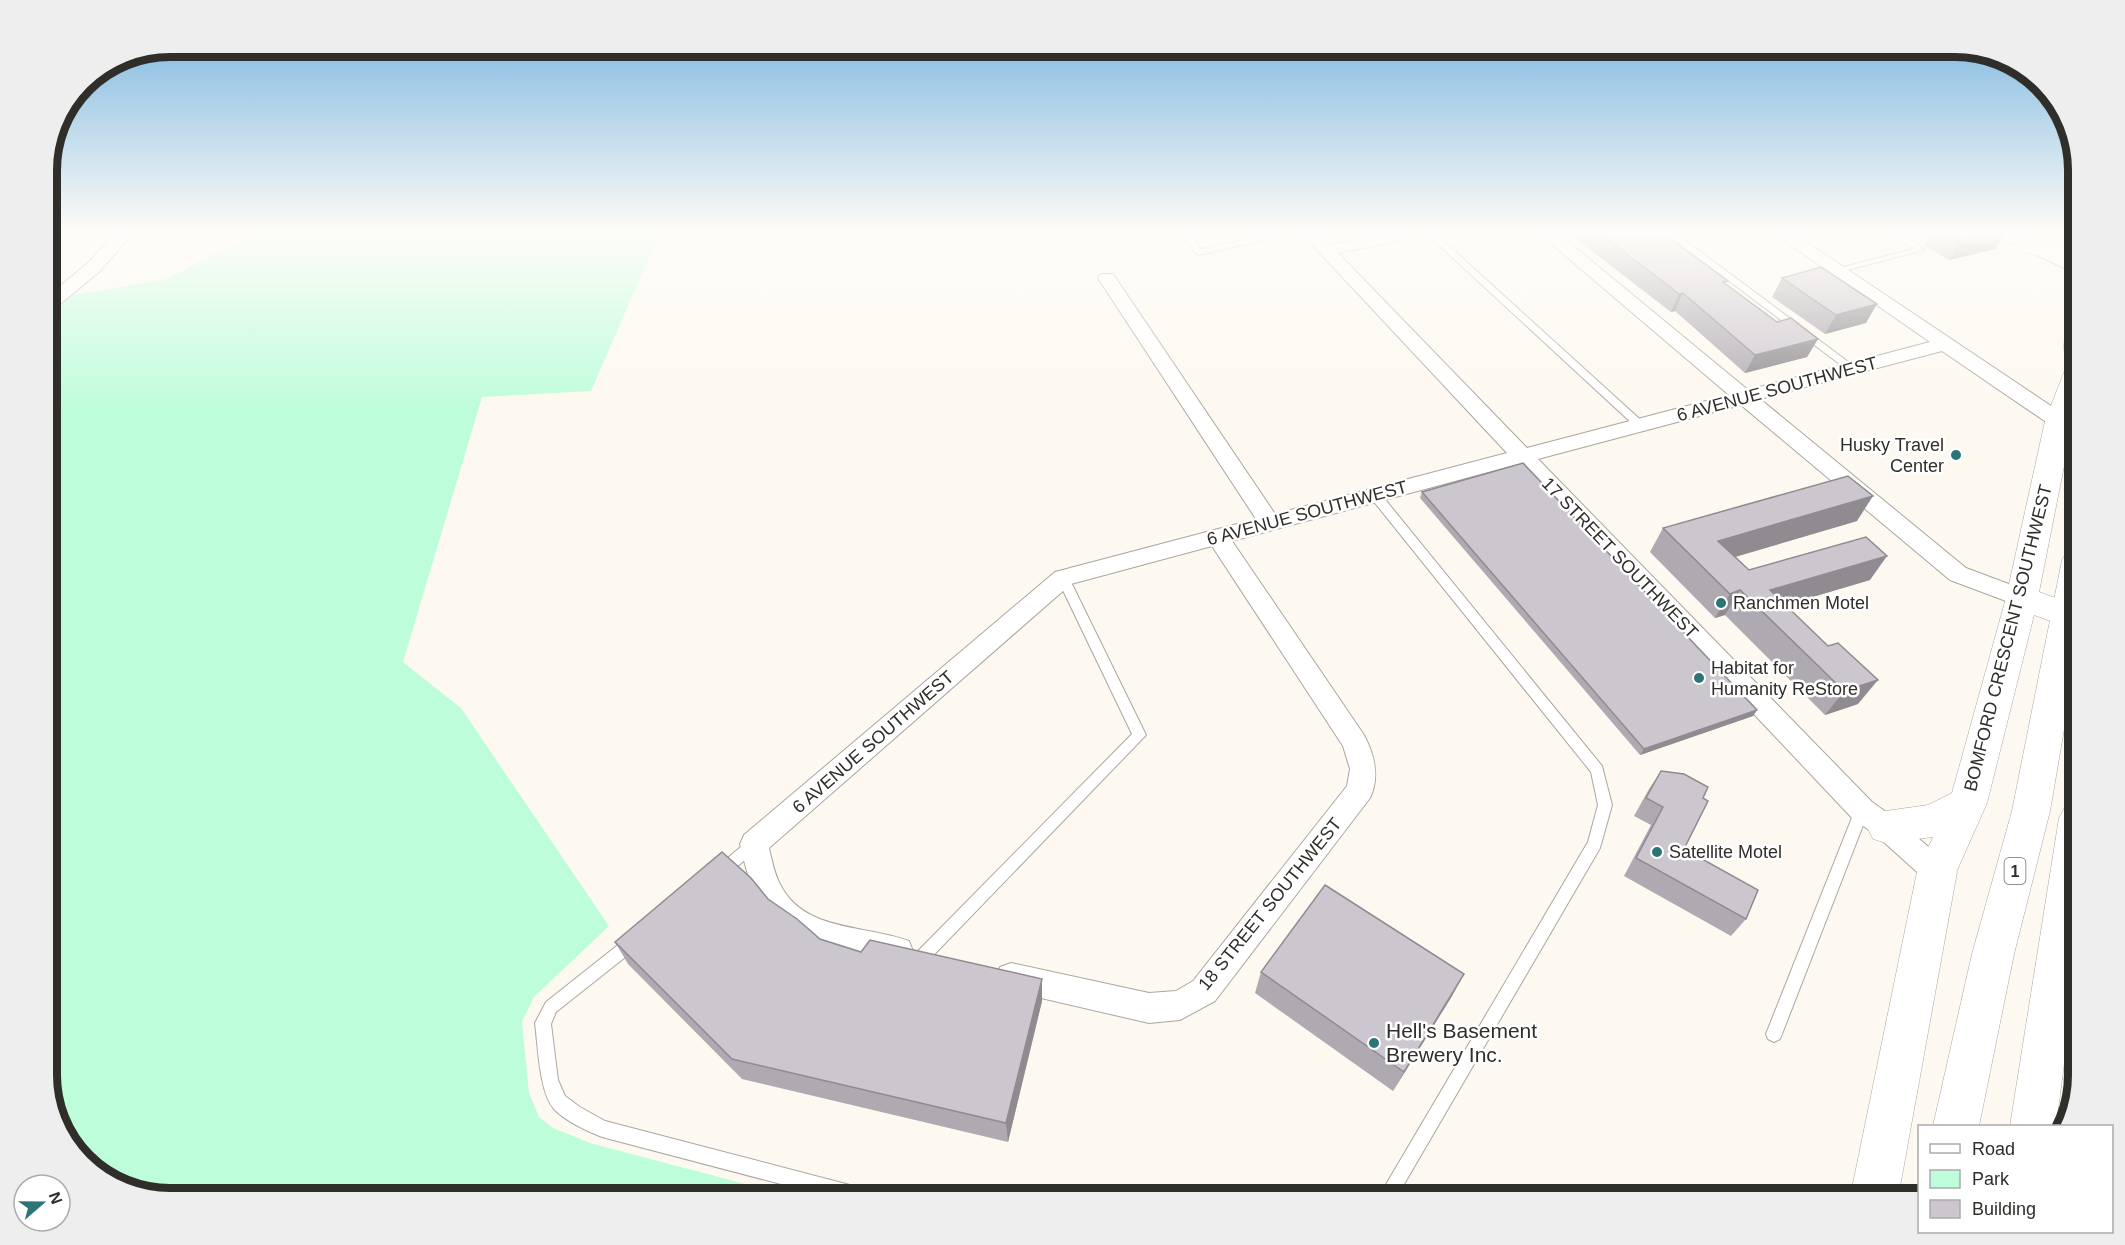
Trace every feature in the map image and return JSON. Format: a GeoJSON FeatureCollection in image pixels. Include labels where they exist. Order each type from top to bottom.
{"type":"FeatureCollection","features":[{"type":"Feature","properties":{"kind":"main road","name":"BOMFORD CRESCENT SOUTHWEST"},"geometry":{"type":"LineString","coordinates":[[1876,1188],[1937,872],[1968,803],[2022,598],[2059,421],[2068,395]]}},
{"type":"Feature","properties":{"kind":"main road"},"geometry":{"type":"LineString","coordinates":[[2022,598],[2068,615]]}},
{"type":"Feature","properties":{"kind":"main road","name":"1"},"geometry":{"type":"LineString","coordinates":[[1956,1125],[1993,954],[2031,811],[2068,640]]}},
{"type":"Feature","properties":{"kind":"main road"},"geometry":{"type":"LineString","coordinates":[[1874,818],[1933,821],[1968,803]]}},
{"type":"Feature","properties":{"kind":"main road"},"geometry":{"type":"LineString","coordinates":[[2033,1125],[2068,886]]}},
{"type":"Feature","properties":{"kind":"street"},"geometry":{"type":"LineString","coordinates":[[1117,293],[1270,523]]}},
{"type":"Feature","properties":{"kind":"street","name":"17 STREET SOUTHWEST"},"geometry":{"type":"LineString","coordinates":[[1367,293],[1874,818],[1937,872]]}},
{"type":"Feature","properties":{"kind":"street"},"geometry":{"type":"LineString","coordinates":[[1619,293],[1958,574],[2022,598]]}},
{"type":"Feature","properties":{"kind":"street"},"geometry":{"type":"LineString","coordinates":[[1870,293],[2059,421]]}},
{"type":"Feature","properties":{"kind":"street","name":"6 AVENUE SOUTHWEST"},"geometry":{"type":"LineString","coordinates":[[754,844],[1063,578],[1945,344]]}},
{"type":"Feature","properties":{"kind":"street","name":"18 STREET SOUTHWEST"},"geometry":{"type":"LineString","coordinates":[[990,972],[1149,1008],[1180,1005],[1204,991],[1360,790],[1363,768],[1355,743],[1218,537]]}},
{"type":"Feature","properties":{"kind":"street"},"geometry":{"type":"LineString","coordinates":[[754,844],[762,874],[775,902],[798,922],[825,934],[956,964]]}},
{"type":"Feature","properties":{"kind":"lane"},"geometry":{"type":"LineString","coordinates":[[1496,293],[1640,425]]}},
{"type":"Feature","properties":{"kind":"lane"},"geometry":{"type":"LineString","coordinates":[[1750,293],[1852,369]]}},
{"type":"Feature","properties":{"kind":"lane"},"geometry":{"type":"LineString","coordinates":[[1375,495],[1597,770],[1605,805],[1595,844],[1393,1188]]}},
{"type":"Feature","properties":{"kind":"lane"},"geometry":{"type":"LineString","coordinates":[[922,957],[1139,735],[1063,578]]}},
{"type":"Feature","properties":{"kind":"lane"},"geometry":{"type":"LineString","coordinates":[[1774,1034],[1874,818]]}},
{"type":"Feature","properties":{"kind":"lane"},"geometry":{"type":"LineString","coordinates":[[708,881],[754,844]]}},
{"type":"Feature","properties":{"kind":"lane"},"geometry":{"type":"LineString","coordinates":[[644,933],[551,1007],[543,1023],[550,1080],[559,1102],[602,1129],[827,1188]]}},
{"type":"Feature","properties":{"kind":"green space"},"geometry":{"type":"Polygon","coordinates":[[[84,293],[634,293],[591,391],[482,397],[403,662],[461,708],[609,926],[534,997],[522,1022],[529,1093],[539,1117],[553,1128],[590,1143],[760,1188],[170,1188],[141,1184],[114,1173],[101,1165],[80,1144],[66,1118],[57,1082],[57,308],[73,295],[84,293]]]}},
{"type":"Feature","properties":{"kind":"building"},"geometry":{"type":"Polygon","coordinates":[[[1683,293],[1738,293],[1777,322],[1791,318],[1818,339],[1755,355],[1683,293]]]}},
{"type":"Feature","properties":{"kind":"building"},"geometry":{"type":"Polygon","coordinates":[[[1804,293],[1861,293],[1877,304],[1836,315],[1804,293]]]}},
{"type":"Feature","properties":{"kind":"building"},"geometry":{"type":"Polygon","coordinates":[[[1523,463],[1757,710],[1644,749],[1422,492],[1523,463]]]}},
{"type":"Feature","properties":{"kind":"building"},"geometry":{"type":"Polygon","coordinates":[[[1848,476],[1873,496],[1718,541],[1749,570],[1866,537],[1887,556],[1770,590],[1828,646],[1838,643],[1878,680],[1844,691],[1740,590],[1730,594],[1663,528],[1848,476]]]}},
{"type":"Feature","properties":{"kind":"building"},"geometry":{"type":"Polygon","coordinates":[[[1661,771],[1684,774],[1708,787],[1703,798],[1708,801],[1684,849],[1758,890],[1746,919],[1636,858],[1663,807],[1646,798],[1661,771]]]}},
{"type":"Feature","properties":{"kind":"building"},"geometry":{"type":"Polygon","coordinates":[[[722,852],[751,878],[768,899],[797,919],[820,939],[861,952],[870,940],[1042,979],[1006,1123],[732,1059],[615,942],[722,852]]]}},
{"type":"Feature","properties":{"kind":"building","name":"Hell's Basement Brewery Inc."},"geometry":{"type":"Polygon","coordinates":[[[1325,885],[1464,974],[1404,1072],[1261,972],[1325,885]]]}},
{"type":"Feature","properties":{"kind":"place","name":"Husky Travel Center"},"geometry":{"type":"Point","coordinates":[1956,455]}},
{"type":"Feature","properties":{"kind":"place","name":"Ranchmen Motel"},"geometry":{"type":"Point","coordinates":[1721,603]}},
{"type":"Feature","properties":{"kind":"place","name":"Habitat for Humanity ReStore"},"geometry":{"type":"Point","coordinates":[1699,678]}},
{"type":"Feature","properties":{"kind":"place","name":"Satellite Motel"},"geometry":{"type":"Point","coordinates":[1657,852]}},
{"type":"Feature","properties":{"kind":"place","name":"Hell's Basement Brewery Inc."},"geometry":{"type":"Point","coordinates":[1374,1043]}}]}
